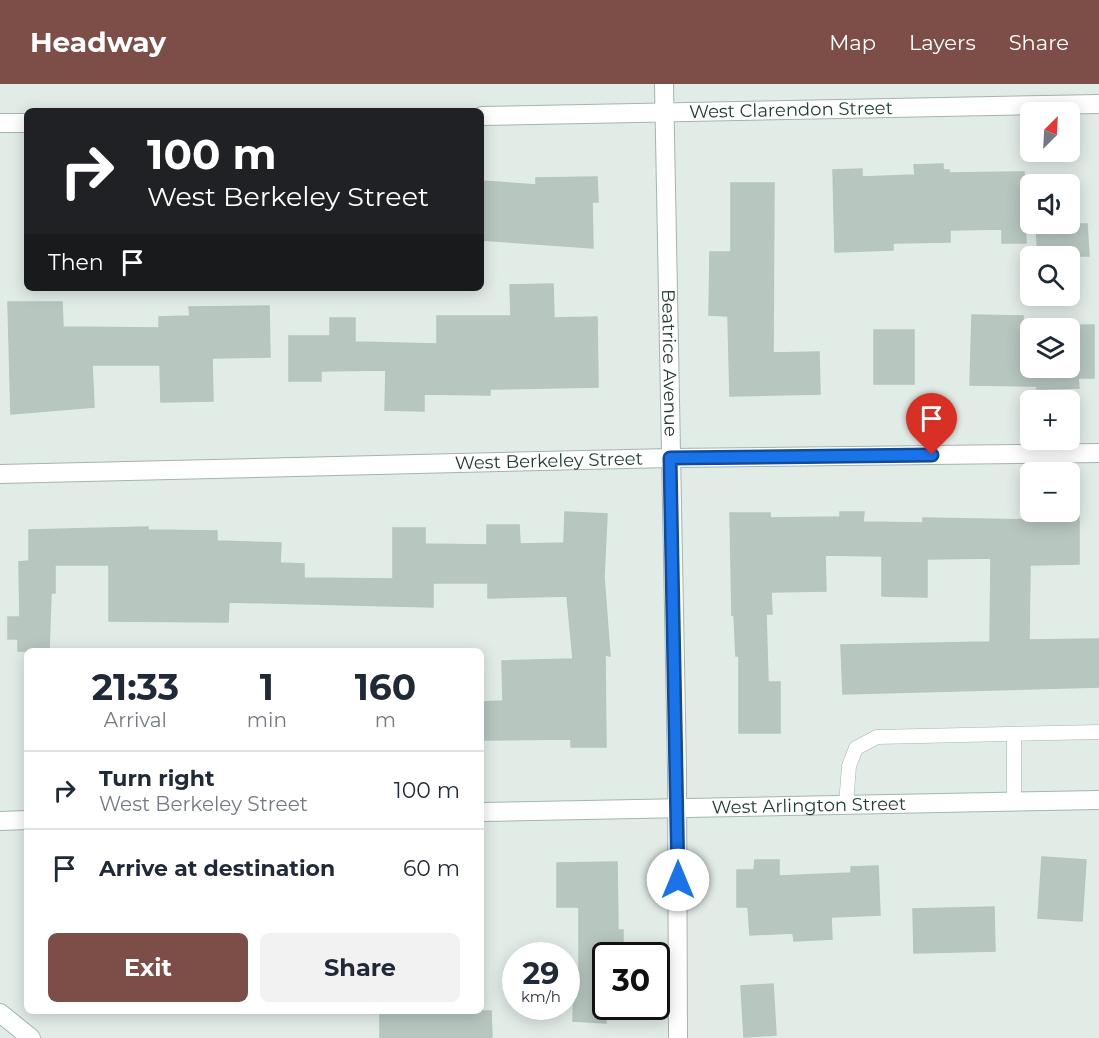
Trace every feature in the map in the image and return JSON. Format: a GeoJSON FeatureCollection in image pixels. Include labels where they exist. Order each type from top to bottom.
{"type":"FeatureCollection","features":[{"type":"Feature","properties":{"kind":"street","name":"Beatrice Avenue"},"geometry":{"type":"LineString","coordinates":[[664,84],[677,808],[678,1038]]}},
{"type":"Feature","properties":{"kind":"street","name":"West Clarendon Street"},"geometry":{"type":"LineString","coordinates":[[484,116],[1099,104]]}},
{"type":"Feature","properties":{"kind":"street"},"geometry":{"type":"LineString","coordinates":[[0,123],[24,123]]}},
{"type":"Feature","properties":{"kind":"street","name":"West Berkeley Street"},"geometry":{"type":"LineString","coordinates":[[0,474],[670,458],[1099,453]]}},
{"type":"Feature","properties":{"kind":"street","name":"West Arlington Street"},"geometry":{"type":"LineString","coordinates":[[484,812],[1099,800]]}},
{"type":"Feature","properties":{"kind":"street"},"geometry":{"type":"LineString","coordinates":[[0,821],[24,820]]}},
{"type":"Feature","properties":{"kind":"street"},"geometry":{"type":"LineString","coordinates":[[0,1013],[31,1038]]}},
{"type":"Feature","properties":{"kind":"lane"},"geometry":{"type":"LineString","coordinates":[[846,805],[849,766],[856,748],[877,737],[1099,732]]}},
{"type":"Feature","properties":{"kind":"lane"},"geometry":{"type":"LineString","coordinates":[[1014,734],[1014,802]]}},
{"type":"Feature","properties":{"kind":"building"},"geometry":{"type":"Polygon","coordinates":[[[943,164],[943,170],[949,170],[949,173],[1024,172],[1024,174],[1020,174],[1020,234],[1026,234],[1026,243],[1002,243],[1002,229],[950,230],[950,242],[893,243],[893,250],[835,252],[833,170],[862,169],[862,177],[915,175],[914,165],[943,164]]]}},
{"type":"Feature","properties":{"kind":"building"},"geometry":{"type":"Polygon","coordinates":[[[597,177],[598,202],[592,202],[593,248],[484,240],[484,181],[536,185],[536,178],[597,177]]]}},
{"type":"Feature","properties":{"kind":"building"},"geometry":{"type":"Polygon","coordinates":[[[731,183],[774,183],[773,353],[819,352],[820,394],[730,396],[728,316],[709,315],[710,252],[731,252],[731,183]]]}},
{"type":"Feature","properties":{"kind":"building"},"geometry":{"type":"Polygon","coordinates":[[[1080,224],[1087,224],[1089,256],[1080,256],[1080,246],[1037,246],[1037,234],[1080,234],[1080,224]]]}},
{"type":"Feature","properties":{"kind":"building"},"geometry":{"type":"Polygon","coordinates":[[[553,284],[554,318],[597,317],[598,387],[490,389],[490,395],[424,394],[424,411],[385,410],[386,370],[321,371],[321,381],[289,381],[289,336],[330,336],[330,318],[355,318],[355,342],[437,344],[437,316],[511,316],[510,285],[553,284]]]}},
{"type":"Feature","properties":{"kind":"building"},"geometry":{"type":"Polygon","coordinates":[[[8,302],[62,302],[63,327],[159,328],[159,317],[190,316],[189,307],[269,306],[270,357],[212,358],[213,401],[161,402],[160,365],[92,365],[94,407],[11,414],[8,302]]]}},
{"type":"Feature","properties":{"kind":"building"},"geometry":{"type":"Polygon","coordinates":[[[972,315],[1023,316],[1020,318],[1020,378],[1078,378],[1079,388],[1037,389],[1037,386],[970,385],[972,315]]]}},
{"type":"Feature","properties":{"kind":"building"},"geometry":{"type":"Polygon","coordinates":[[[1080,325],[1094,325],[1094,378],[1080,378],[1080,325]]]}},
{"type":"Feature","properties":{"kind":"building"},"geometry":{"type":"Polygon","coordinates":[[[874,330],[914,330],[914,384],[874,384],[874,330]]]}},
{"type":"Feature","properties":{"kind":"building"},"geometry":{"type":"Polygon","coordinates":[[[565,512],[607,514],[604,577],[610,656],[605,655],[606,747],[571,747],[571,739],[484,740],[484,702],[503,701],[502,661],[573,659],[567,596],[488,598],[488,583],[433,583],[433,607],[229,602],[228,622],[109,621],[109,565],[55,565],[55,593],[51,593],[49,648],[24,648],[24,651],[18,651],[18,639],[8,639],[8,617],[20,617],[19,562],[29,561],[29,530],[148,527],[148,530],[217,531],[217,541],[281,543],[280,563],[304,564],[304,578],[393,579],[393,528],[425,528],[425,544],[487,545],[487,525],[519,525],[520,544],[564,543],[565,512]]]}},
{"type":"Feature","properties":{"kind":"building"},"geometry":{"type":"Polygon","coordinates":[[[840,512],[864,512],[863,522],[923,523],[923,518],[1079,522],[1079,564],[1030,565],[1029,640],[1099,639],[1099,687],[843,694],[841,645],[990,642],[991,558],[927,559],[927,597],[882,596],[882,556],[825,555],[826,591],[771,592],[772,614],[766,614],[768,682],[780,682],[780,733],[739,733],[739,656],[736,656],[734,614],[732,615],[730,513],[770,513],[770,518],[840,517],[840,512]]]}},
{"type":"Feature","properties":{"kind":"building"},"geometry":{"type":"Polygon","coordinates":[[[1042,857],[1086,860],[1082,921],[1038,918],[1042,857]]]}},
{"type":"Feature","properties":{"kind":"building"},"geometry":{"type":"Polygon","coordinates":[[[755,860],[779,860],[779,876],[851,873],[851,867],[878,866],[880,915],[831,917],[832,939],[794,941],[793,933],[750,935],[748,907],[737,907],[737,870],[754,870],[755,860]]]}},
{"type":"Feature","properties":{"kind":"building"},"geometry":{"type":"Polygon","coordinates":[[[617,862],[618,930],[623,930],[623,942],[592,942],[592,1020],[606,1020],[606,1023],[573,1021],[580,1020],[579,907],[557,907],[557,863],[617,862]]]}},
{"type":"Feature","properties":{"kind":"building"},"geometry":{"type":"Polygon","coordinates":[[[994,907],[995,951],[914,953],[913,909],[994,907]]]}},
{"type":"Feature","properties":{"kind":"building"},"geometry":{"type":"Polygon","coordinates":[[[773,984],[776,1035],[744,1037],[741,986],[773,984]]]}},
{"type":"Feature","properties":{"kind":"building"},"geometry":{"type":"Polygon","coordinates":[[[484,1011],[491,1011],[492,1038],[380,1038],[380,1014],[484,1014],[484,1011]]]}},
{"type":"Feature","properties":{"kind":"route"},"geometry":{"type":"LineString","coordinates":[[678,880],[670,458],[932,455]]}}]}
